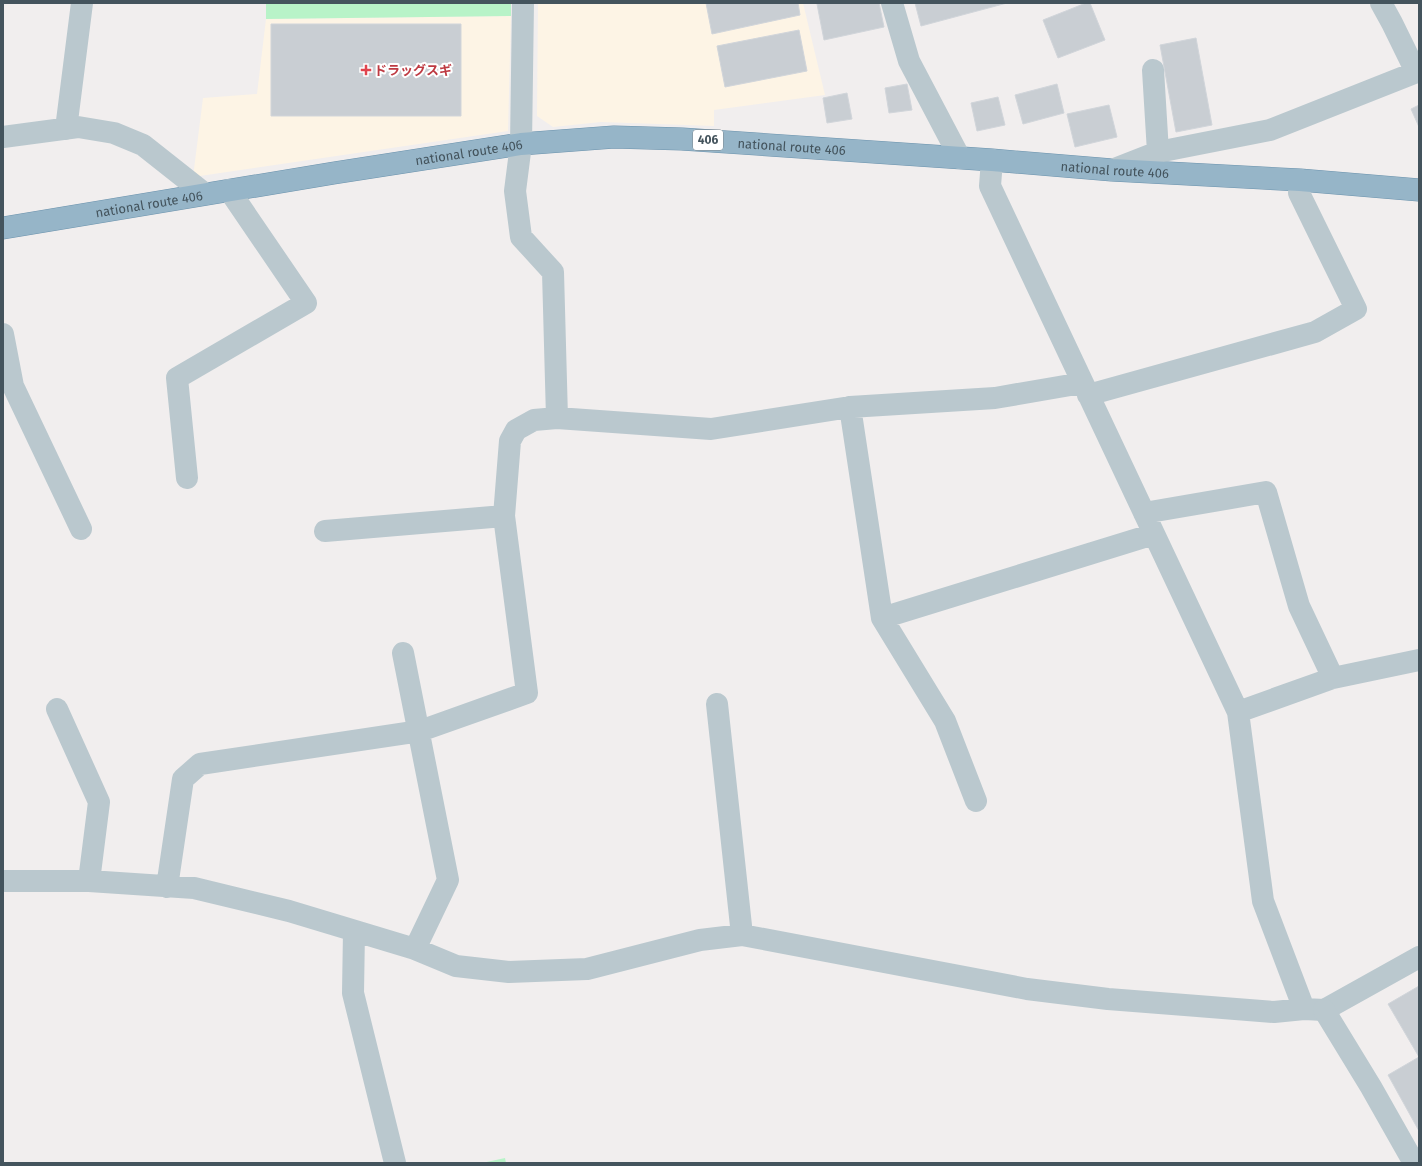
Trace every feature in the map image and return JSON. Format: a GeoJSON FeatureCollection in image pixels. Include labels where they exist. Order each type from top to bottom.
{"type":"FeatureCollection","features":[{"type":"Feature","properties":{"kind":"highway","name":"national route 406"},"geometry":{"type":"LineString","coordinates":[[3,228],[229,190],[521,144],[614,137],[682,139],[992,160],[1112,170],[1300,180],[1419,190]]}},
{"type":"Feature","properties":{"kind":"street"},"geometry":{"type":"LineString","coordinates":[[66,129],[82,3]]}},
{"type":"Feature","properties":{"kind":"street"},"geometry":{"type":"LineString","coordinates":[[523,3],[521,144],[515,191],[521,237],[553,272],[557,418]]}},
{"type":"Feature","properties":{"kind":"street"},"geometry":{"type":"LineString","coordinates":[[892,3],[909,61],[960,158]]}},
{"type":"Feature","properties":{"kind":"street"},"geometry":{"type":"LineString","coordinates":[[1112,170],[1158,152],[1270,130],[1418,71],[1380,3]]}},
{"type":"Feature","properties":{"kind":"street"},"geometry":{"type":"LineString","coordinates":[[1153,70],[1158,152]]}},
{"type":"Feature","properties":{"kind":"street"},"geometry":{"type":"LineString","coordinates":[[3,138],[78,127],[114,133],[143,145],[205,194]]}},
{"type":"Feature","properties":{"kind":"street"},"geometry":{"type":"LineString","coordinates":[[992,160],[990,186],[1238,712],[1263,902],[1314,1010],[1375,1093],[1414,1163]]}},
{"type":"Feature","properties":{"kind":"street"},"geometry":{"type":"LineString","coordinates":[[167,887],[183,779],[200,764],[420,731],[527,693],[504,516],[510,441],[516,430],[534,420],[557,418],[711,429],[850,407],[995,398],[1085,389],[1315,332],[1356,309],[1299,193],[1300,180]]}},
{"type":"Feature","properties":{"kind":"street"},"geometry":{"type":"LineString","coordinates":[[187,478],[177,378],[306,303],[229,190]]}},
{"type":"Feature","properties":{"kind":"street"},"geometry":{"type":"LineString","coordinates":[[3,334],[13,386],[81,528]]}},
{"type":"Feature","properties":{"kind":"street"},"geometry":{"type":"LineString","coordinates":[[850,407],[882,618],[945,721],[976,801]]}},
{"type":"Feature","properties":{"kind":"street"},"geometry":{"type":"LineString","coordinates":[[1144,513],[1266,492],[1299,606],[1333,678]]}},
{"type":"Feature","properties":{"kind":"street"},"geometry":{"type":"LineString","coordinates":[[325,530],[504,516]]}},
{"type":"Feature","properties":{"kind":"street"},"geometry":{"type":"LineString","coordinates":[[882,618],[1154,534]]}},
{"type":"Feature","properties":{"kind":"street"},"geometry":{"type":"LineString","coordinates":[[403,653],[420,731],[448,880],[415,950]]}},
{"type":"Feature","properties":{"kind":"street"},"geometry":{"type":"LineString","coordinates":[[1238,712],[1333,678],[1419,660]]}},
{"type":"Feature","properties":{"kind":"street"},"geometry":{"type":"LineString","coordinates":[[717,704],[742,935]]}},
{"type":"Feature","properties":{"kind":"street"},"geometry":{"type":"LineString","coordinates":[[57,709],[99,802],[89,881]]}},
{"type":"Feature","properties":{"kind":"street"},"geometry":{"type":"LineString","coordinates":[[3,881],[89,881],[194,888],[289,910],[415,950],[456,966],[509,972],[587,969],[700,940],[742,935],[1027,989],[1108,999],[1274,1012],[1314,1010],[1419,957]]}},
{"type":"Feature","properties":{"kind":"street"},"geometry":{"type":"LineString","coordinates":[[354,931],[353,993],[395,1163]]}},
{"type":"Feature","properties":{"kind":"shaded area"},"geometry":{"type":"Polygon","coordinates":[[[538,3],[803,3],[825,95],[714,110],[714,126],[601,122],[553,127],[537,116],[538,3]]]}},
{"type":"Feature","properties":{"kind":"shaded area"},"geometry":{"type":"Polygon","coordinates":[[[511,16],[508,131],[193,177],[203,98],[257,94],[266,19],[511,16]]]}},
{"type":"Feature","properties":{"kind":"green space"},"geometry":{"type":"Polygon","coordinates":[[[266,3],[511,3],[511,16],[266,19],[266,3]]]}},
{"type":"Feature","properties":{"kind":"green space"},"geometry":{"type":"Polygon","coordinates":[[[505,1158],[506,1163],[482,1163],[505,1158]]]}},
{"type":"Feature","properties":{"kind":"building"},"geometry":{"type":"Polygon","coordinates":[[[706,3],[798,3],[800,15],[712,34],[706,3]]]}},
{"type":"Feature","properties":{"kind":"building"},"geometry":{"type":"Polygon","coordinates":[[[879,3],[884,27],[824,40],[817,4],[879,3]]]}},
{"type":"Feature","properties":{"kind":"building"},"geometry":{"type":"Polygon","coordinates":[[[915,3],[1007,3],[921,26],[915,3]]]}},
{"type":"Feature","properties":{"kind":"building"},"geometry":{"type":"Polygon","coordinates":[[[1086,3],[1090,3],[1105,40],[1058,58],[1043,20],[1086,3]]]}},
{"type":"Feature","properties":{"kind":"building","name":"ドラッグスギ"},"geometry":{"type":"Polygon","coordinates":[[[271,24],[461,24],[461,116],[271,116],[271,24]]]}},
{"type":"Feature","properties":{"kind":"building"},"geometry":{"type":"Polygon","coordinates":[[[799,30],[807,71],[725,87],[717,46],[799,30]]]}},
{"type":"Feature","properties":{"kind":"building"},"geometry":{"type":"Polygon","coordinates":[[[1196,38],[1212,125],[1176,132],[1160,45],[1196,38]]]}},
{"type":"Feature","properties":{"kind":"building"},"geometry":{"type":"Polygon","coordinates":[[[907,84],[912,110],[889,113],[885,88],[907,84]]]}},
{"type":"Feature","properties":{"kind":"building"},"geometry":{"type":"Polygon","coordinates":[[[1057,84],[1064,113],[1023,124],[1015,95],[1057,84]]]}},
{"type":"Feature","properties":{"kind":"building"},"geometry":{"type":"Polygon","coordinates":[[[847,93],[852,119],[827,123],[823,98],[847,93]]]}},
{"type":"Feature","properties":{"kind":"building"},"geometry":{"type":"Polygon","coordinates":[[[998,97],[1005,125],[977,131],[971,103],[998,97]]]}},
{"type":"Feature","properties":{"kind":"building"},"geometry":{"type":"Polygon","coordinates":[[[1109,105],[1117,137],[1075,147],[1067,114],[1109,105]]]}},
{"type":"Feature","properties":{"kind":"building"},"geometry":{"type":"Polygon","coordinates":[[[1419,105],[1419,127],[1411,109],[1419,105]]]}},
{"type":"Feature","properties":{"kind":"building"},"geometry":{"type":"Polygon","coordinates":[[[1419,986],[1419,1057],[1388,1004],[1419,986]]]}},
{"type":"Feature","properties":{"kind":"building"},"geometry":{"type":"Polygon","coordinates":[[[1419,1057],[1419,1131],[1388,1075],[1419,1057]]]}},
{"type":"Feature","properties":{"kind":"place","name":"ドラッグスギ"},"geometry":{"type":"Point","coordinates":[366,70]}}]}
